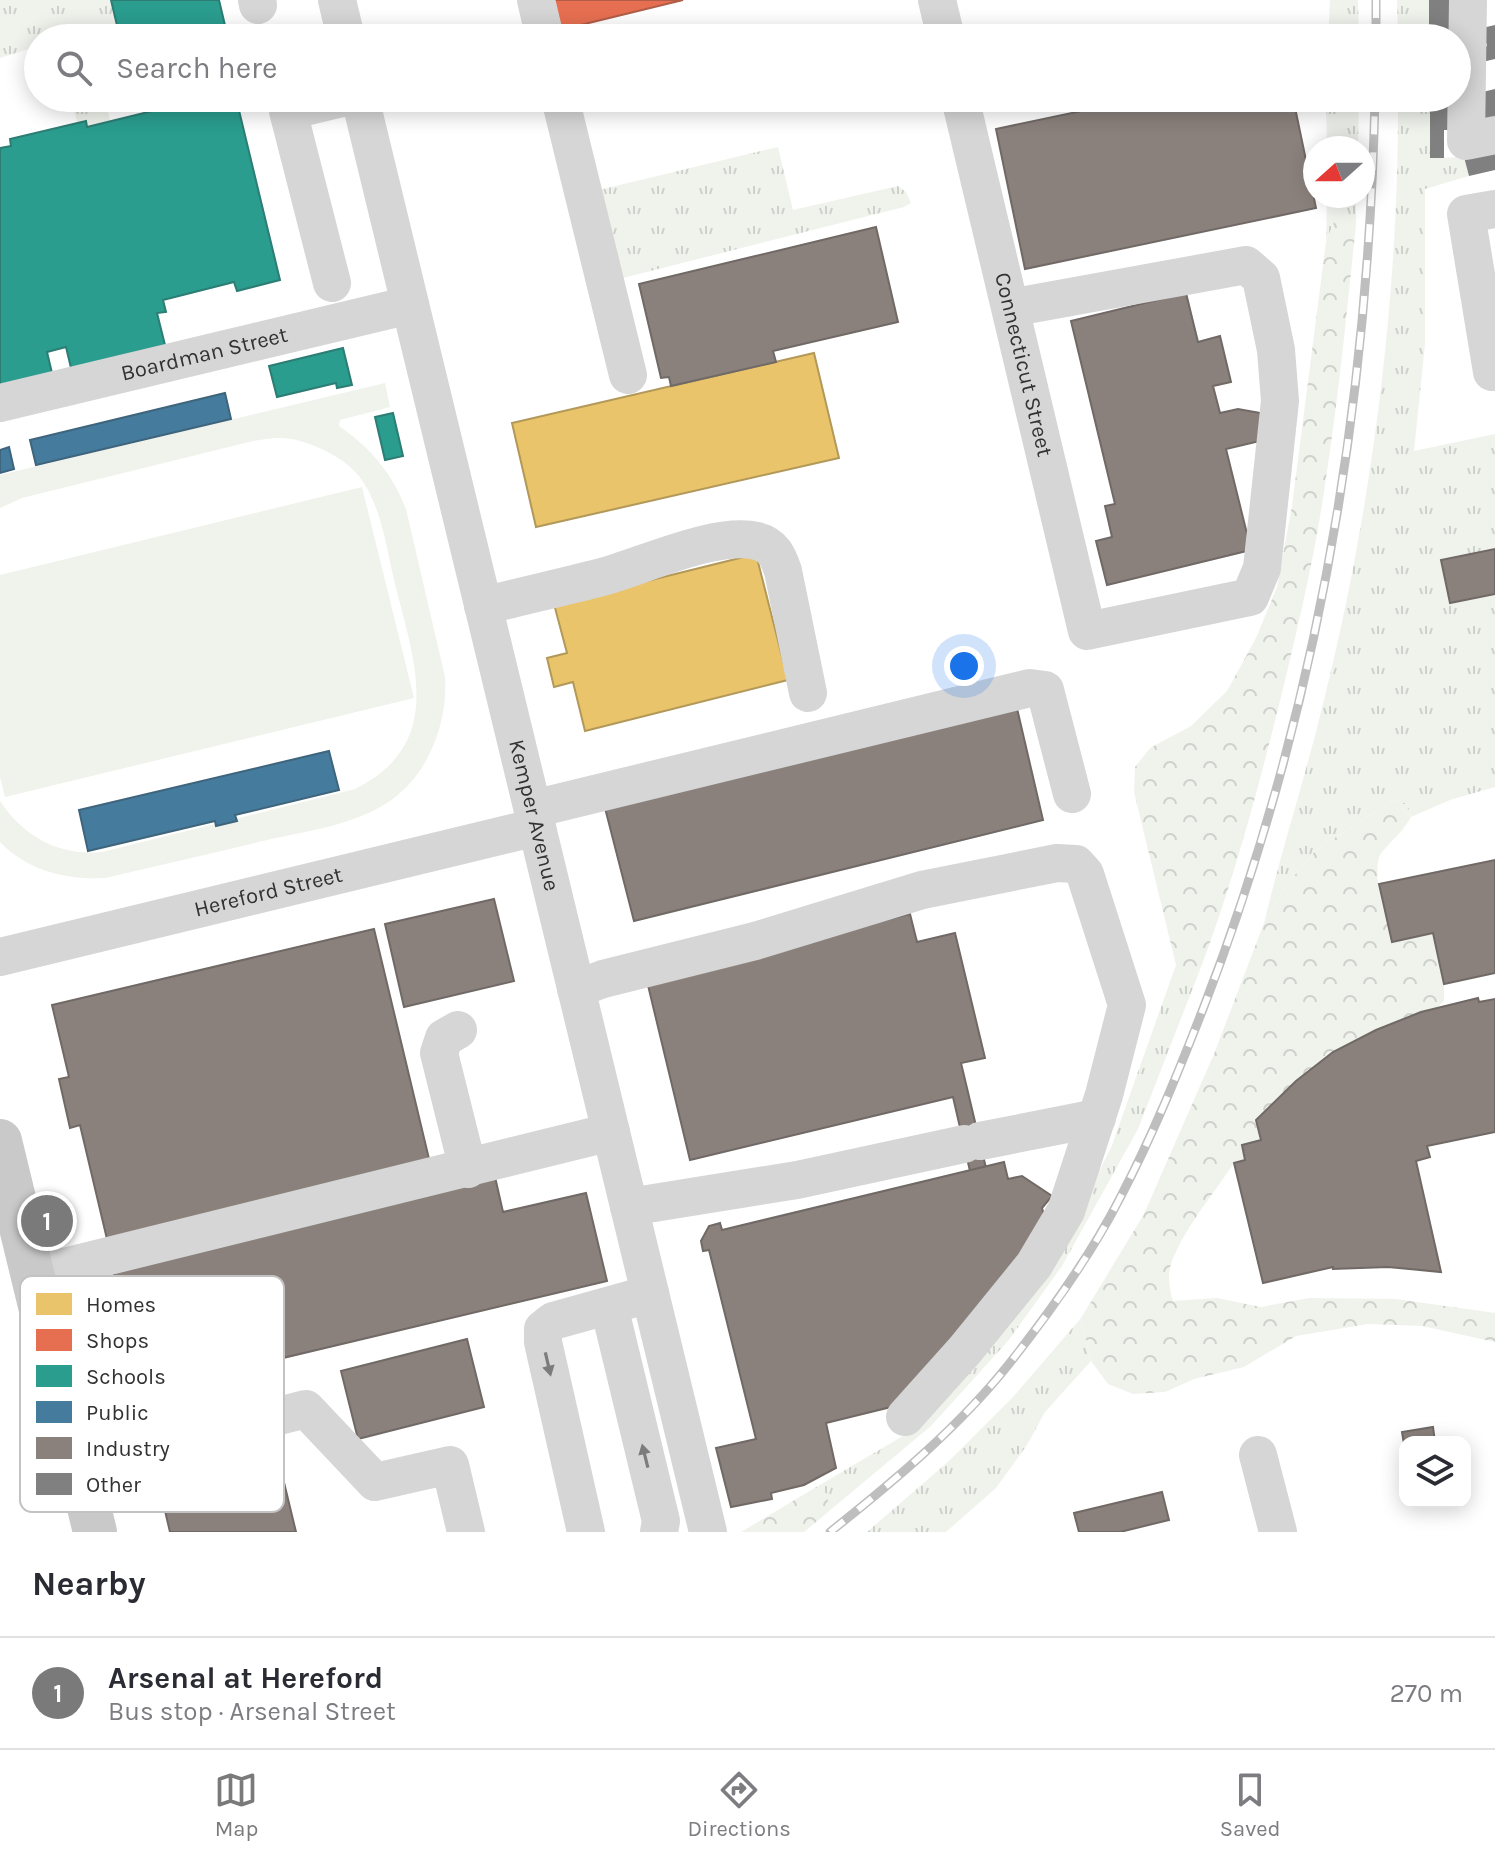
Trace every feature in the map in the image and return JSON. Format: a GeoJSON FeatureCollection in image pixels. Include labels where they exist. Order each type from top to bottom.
{"type":"FeatureCollection","features":[{"type":"Feature","properties":{"kind":"main road"},"geometry":{"type":"LineString","coordinates":[[0,1141],[32,1275]]}},
{"type":"Feature","properties":{"kind":"main road"},"geometry":{"type":"LineString","coordinates":[[90,1512],[95,1532]]}},
{"type":"Feature","properties":{"kind":"street"},"geometry":{"type":"LineString","coordinates":[[337,0],[343,24]]}},
{"type":"Feature","properties":{"kind":"street"},"geometry":{"type":"LineString","coordinates":[[536,0],[542,24]]}},
{"type":"Feature","properties":{"kind":"street"},"geometry":{"type":"LineString","coordinates":[[937,0],[943,24]]}},
{"type":"Feature","properties":{"kind":"street"},"geometry":{"type":"LineString","coordinates":[[1477,8],[1481,75],[1466,141],[1495,135]]}},
{"type":"Feature","properties":{"kind":"street"},"geometry":{"type":"LineString","coordinates":[[288,112],[332,283]]}},
{"type":"Feature","properties":{"kind":"street","name":"Kemper Avenue"},"geometry":{"type":"LineString","coordinates":[[363,112],[708,1532]]}},
{"type":"Feature","properties":{"kind":"street"},"geometry":{"type":"LineString","coordinates":[[563,112],[628,375]]}},
{"type":"Feature","properties":{"kind":"street","name":"Connecticut Street"},"geometry":{"type":"LineString","coordinates":[[963,112],[1010,308],[1087,631],[1250,597],[1262,568],[1280,401],[1276,350],[1261,278],[1246,265],[1010,308]]}},
{"type":"Feature","properties":{"kind":"street"},"geometry":{"type":"LineString","coordinates":[[1495,209],[1466,214],[1492,372],[1495,371]]}},
{"type":"Feature","properties":{"kind":"street","name":"Boardman Street"},"geometry":{"type":"LineString","coordinates":[[0,403],[410,305]]}},
{"type":"Feature","properties":{"kind":"street"},"geometry":{"type":"LineString","coordinates":[[483,606],[606,576],[703,546],[744,539],[760,542],[769,545],[778,556],[783,571],[808,693]]}},
{"type":"Feature","properties":{"kind":"street","name":"Hereford Street"},"geometry":{"type":"LineString","coordinates":[[0,957],[1030,688],[1045,690],[1072,794]]}},
{"type":"Feature","properties":{"kind":"street"},"geometry":{"type":"LineString","coordinates":[[574,978],[603,979],[755,941],[922,890],[1057,863],[1076,864],[1085,874],[1127,1005],[1097,1118],[1066,1211],[1034,1265],[905,1417]]}},
{"type":"Feature","properties":{"kind":"street"},"geometry":{"type":"LineString","coordinates":[[458,1030],[444,1038],[439,1053],[468,1169]]}},
{"type":"Feature","properties":{"kind":"street"},"geometry":{"type":"LineString","coordinates":[[629,1207],[797,1180],[1097,1118]]}},
{"type":"Feature","properties":{"kind":"street"},"geometry":{"type":"LineString","coordinates":[[32,1275],[611,1132]]}},
{"type":"Feature","properties":{"kind":"street"},"geometry":{"type":"LineString","coordinates":[[586,1532],[543,1342],[543,1329],[553,1321],[650,1294]]}},
{"type":"Feature","properties":{"kind":"street"},"geometry":{"type":"LineString","coordinates":[[609,1306],[661,1521],[659,1532]]}},
{"type":"Feature","properties":{"kind":"street"},"geometry":{"type":"LineString","coordinates":[[284,1415],[306,1409],[375,1482],[450,1465],[466,1532]]}},
{"type":"Feature","properties":{"kind":"street"},"geometry":{"type":"LineString","coordinates":[[1258,1455],[1278,1532]]}},
{"type":"Feature","properties":{"kind":"green space"},"geometry":{"type":"Polygon","coordinates":[[[0,0],[111,0],[117,24],[24,24],[24,50],[0,58],[0,0]]]}},
{"type":"Feature","properties":{"kind":"green space"},"geometry":{"type":"Polygon","coordinates":[[[1330,0],[1358,0],[1359,24],[1329,24],[1330,0]]]}},
{"type":"Feature","properties":{"kind":"green space"},"geometry":{"type":"Polygon","coordinates":[[[1397,0],[1429,0],[1429,24],[1398,24],[1397,0]]]}},
{"type":"Feature","properties":{"kind":"green space"},"geometry":{"type":"Polygon","coordinates":[[[75,112],[108,112],[110,121],[87,127],[85,121],[77,122],[75,112]]]}},
{"type":"Feature","properties":{"kind":"green space"},"geometry":{"type":"Polygon","coordinates":[[[1326,112],[1359,112],[1358,136],[1327,136],[1326,112]]]}},
{"type":"Feature","properties":{"kind":"green space"},"geometry":{"type":"Polygon","coordinates":[[[1398,112],[1430,112],[1430,158],[1464,157],[1469,176],[1425,189],[1425,344],[1414,451],[1495,434],[1495,549],[1441,560],[1450,603],[1495,594],[1495,787],[1450,800],[1411,817],[1405,803],[1393,800],[1316,850],[1288,883],[1264,923],[1324,700],[1356,552],[1369,477],[1388,325],[1398,112]]]}},
{"type":"Feature","properties":{"kind":"green space"},"geometry":{"type":"Polygon","coordinates":[[[778,147],[793,210],[898,186],[906,192],[911,203],[619,279],[599,190],[778,147]]]}},
{"type":"Feature","properties":{"kind":"green space"},"geometry":{"type":"Polygon","coordinates":[[[1327,208],[1356,208],[1356,225],[1353,218],[1334,222],[1326,242],[1327,208]]]}},
{"type":"Feature","properties":{"kind":"green space"},"geometry":{"type":"Polygon","coordinates":[[[1343,215],[1353,218],[1356,225],[1331,446],[1307,586],[1246,831],[1225,899],[1201,967],[1194,975],[1184,975],[1176,965],[1134,792],[1135,767],[1150,748],[1191,726],[1227,691],[1256,638],[1277,587],[1292,506],[1326,242],[1334,222],[1343,215]]]}},
{"type":"Feature","properties":{"kind":"green space"},"geometry":{"type":"Polygon","coordinates":[[[385,383],[390,407],[340,420],[339,426],[379,462],[406,509],[445,677],[439,729],[415,777],[390,801],[346,822],[105,878],[48,872],[11,852],[0,842],[0,801],[20,825],[44,842],[71,851],[102,852],[355,789],[384,770],[403,748],[413,723],[416,696],[415,668],[378,512],[359,476],[333,455],[311,444],[288,439],[253,441],[22,498],[0,508],[0,475],[385,383]]]}},
{"type":"Feature","properties":{"kind":"green space"},"geometry":{"type":"Polygon","coordinates":[[[362,487],[414,698],[5,797],[0,777],[0,575],[362,487]]]}},
{"type":"Feature","properties":{"kind":"green space"},"geometry":{"type":"Polygon","coordinates":[[[1393,800],[1405,803],[1411,817],[1378,860],[1383,908],[1392,941],[1433,933],[1444,984],[1444,1001],[1437,1008],[1385,1026],[1339,1051],[1256,1119],[1261,1140],[1242,1145],[1245,1160],[1234,1163],[1176,1251],[1170,1268],[1171,1293],[1173,1301],[1217,1298],[1261,1307],[1309,1298],[1396,1299],[1495,1313],[1495,1342],[1422,1326],[1368,1324],[1296,1336],[1244,1367],[1194,1379],[1165,1392],[1133,1394],[1108,1384],[1091,1361],[1081,1318],[1144,1214],[1214,1054],[1264,923],[1288,883],[1316,850],[1393,800]]]}},
{"type":"Feature","properties":{"kind":"green space"},"geometry":{"type":"Polygon","coordinates":[[[1176,965],[1184,974],[1194,975],[1201,967],[1138,1129],[1062,1266],[1008,1341],[931,1426],[828,1512],[828,1496],[818,1486],[908,1433],[1057,1253],[1111,1148],[1176,965]]]}},
{"type":"Feature","properties":{"kind":"green space"},"geometry":{"type":"Polygon","coordinates":[[[1081,1318],[1091,1361],[1045,1412],[1027,1445],[996,1488],[946,1532],[867,1532],[949,1461],[1013,1397],[1081,1318]]]}},
{"type":"Feature","properties":{"kind":"green space"},"geometry":{"type":"Polygon","coordinates":[[[818,1486],[828,1495],[828,1512],[804,1532],[741,1532],[818,1486]]]}},
{"type":"Feature","properties":{"kind":"building: Homes"},"geometry":{"type":"Polygon","coordinates":[[[814,353],[839,458],[536,527],[512,423],[814,353]]]}},
{"type":"Feature","properties":{"kind":"building: Homes"},"geometry":{"type":"Polygon","coordinates":[[[756,554],[788,680],[585,731],[573,682],[554,687],[547,658],[567,653],[554,604],[756,554]]]}},
{"type":"Feature","properties":{"kind":"building: Shops"},"geometry":{"type":"Polygon","coordinates":[[[553,0],[683,0],[585,24],[559,24],[553,0]]]}},
{"type":"Feature","properties":{"kind":"building: Schools"},"geometry":{"type":"Polygon","coordinates":[[[111,0],[219,0],[225,24],[117,24],[111,0]]]}},
{"type":"Feature","properties":{"kind":"building: Schools"},"geometry":{"type":"Polygon","coordinates":[[[148,112],[239,112],[280,280],[237,291],[234,282],[163,300],[166,312],[157,313],[165,345],[71,368],[66,347],[47,352],[52,373],[0,385],[0,148],[11,146],[10,139],[86,121],[87,127],[148,112]]]}},
{"type":"Feature","properties":{"kind":"building: Schools"},"geometry":{"type":"Polygon","coordinates":[[[343,348],[352,385],[337,388],[336,383],[277,397],[269,366],[343,348]]]}},
{"type":"Feature","properties":{"kind":"building: Schools"},"geometry":{"type":"Polygon","coordinates":[[[393,413],[403,456],[385,460],[375,417],[393,413]]]}},
{"type":"Feature","properties":{"kind":"building: Public"},"geometry":{"type":"Polygon","coordinates":[[[225,393],[231,419],[36,465],[30,440],[225,393]]]}},
{"type":"Feature","properties":{"kind":"building: Public"},"geometry":{"type":"Polygon","coordinates":[[[9,447],[14,469],[0,473],[0,450],[9,447]]]}},
{"type":"Feature","properties":{"kind":"building: Public"},"geometry":{"type":"Polygon","coordinates":[[[329,751],[339,790],[235,815],[237,821],[216,826],[215,821],[88,851],[79,810],[329,751]]]}},
{"type":"Feature","properties":{"kind":"building: Industry"},"geometry":{"type":"Polygon","coordinates":[[[1077,112],[1296,112],[1303,146],[1303,208],[1316,208],[1025,269],[996,129],[1077,112]]]}},
{"type":"Feature","properties":{"kind":"building: Industry"},"geometry":{"type":"Polygon","coordinates":[[[876,227],[898,322],[773,351],[776,362],[671,386],[669,377],[661,378],[639,284],[876,227]]]}},
{"type":"Feature","properties":{"kind":"building: Industry"},"geometry":{"type":"Polygon","coordinates":[[[1186,293],[1198,342],[1220,336],[1231,382],[1213,386],[1220,413],[1238,409],[1266,414],[1260,441],[1226,449],[1251,550],[1107,585],[1096,541],[1112,537],[1105,506],[1115,504],[1071,321],[1186,293]]]}},
{"type":"Feature","properties":{"kind":"building: Industry"},"geometry":{"type":"Polygon","coordinates":[[[1495,549],[1495,594],[1450,603],[1441,560],[1495,549]]]}},
{"type":"Feature","properties":{"kind":"building: Industry"},"geometry":{"type":"Polygon","coordinates":[[[1016,704],[1043,820],[634,921],[605,808],[1016,704]]]}},
{"type":"Feature","properties":{"kind":"building: Industry"},"geometry":{"type":"Polygon","coordinates":[[[1495,860],[1495,973],[1444,984],[1433,933],[1392,942],[1379,884],[1495,860]]]}},
{"type":"Feature","properties":{"kind":"building: Industry"},"geometry":{"type":"Polygon","coordinates":[[[494,899],[514,981],[404,1007],[385,924],[494,899]]]}},
{"type":"Feature","properties":{"kind":"building: Industry"},"geometry":{"type":"Polygon","coordinates":[[[910,914],[917,942],[955,933],[985,1058],[961,1063],[986,1168],[970,1171],[953,1097],[690,1160],[646,977],[910,914]]]}},
{"type":"Feature","properties":{"kind":"building: Industry"},"geometry":{"type":"Polygon","coordinates":[[[374,929],[430,1163],[107,1239],[80,1125],[70,1128],[59,1079],[69,1077],[52,1005],[374,929]]]}},
{"type":"Feature","properties":{"kind":"building: Industry"},"geometry":{"type":"Polygon","coordinates":[[[1478,998],[1479,1002],[1495,999],[1495,1132],[1427,1146],[1430,1157],[1416,1161],[1441,1272],[1388,1267],[1333,1267],[1263,1283],[1234,1163],[1245,1160],[1242,1145],[1261,1140],[1256,1120],[1296,1081],[1333,1052],[1421,1012],[1478,998]]]}},
{"type":"Feature","properties":{"kind":"building: Industry"},"geometry":{"type":"Polygon","coordinates":[[[1004,1162],[1008,1179],[1022,1176],[1052,1196],[1042,1208],[1046,1222],[899,1405],[826,1423],[836,1468],[804,1485],[771,1493],[772,1499],[731,1507],[716,1448],[756,1439],[709,1250],[703,1251],[701,1241],[709,1226],[720,1223],[722,1230],[1004,1162]]]}},
{"type":"Feature","properties":{"kind":"building: Industry"},"geometry":{"type":"Polygon","coordinates":[[[495,1177],[503,1212],[586,1193],[607,1281],[284,1358],[284,1276],[114,1276],[112,1268],[495,1177]]]}},
{"type":"Feature","properties":{"kind":"building: Industry"},"geometry":{"type":"Polygon","coordinates":[[[467,1339],[484,1407],[358,1439],[341,1371],[467,1339]]]}},
{"type":"Feature","properties":{"kind":"building: Industry"},"geometry":{"type":"Polygon","coordinates":[[[1433,1427],[1434,1436],[1403,1436],[1402,1432],[1433,1427]]]}},
{"type":"Feature","properties":{"kind":"building: Industry"},"geometry":{"type":"Polygon","coordinates":[[[284,1482],[296,1532],[170,1532],[165,1512],[284,1512],[284,1482]]]}},
{"type":"Feature","properties":{"kind":"building: Industry"},"geometry":{"type":"Polygon","coordinates":[[[1162,1492],[1169,1520],[1120,1532],[1079,1532],[1074,1513],[1162,1492]]]}},
{"type":"Feature","properties":{"kind":"building: Other"},"geometry":{"type":"Polygon","coordinates":[[[1429,0],[1455,0],[1451,24],[1429,24],[1429,0]]]}},
{"type":"Feature","properties":{"kind":"building: Other"},"geometry":{"type":"Polygon","coordinates":[[[1495,25],[1495,59],[1478,63],[1475,49],[1487,46],[1482,28],[1495,25]]]}},
{"type":"Feature","properties":{"kind":"building: Other"},"geometry":{"type":"Polygon","coordinates":[[[1495,89],[1495,121],[1481,124],[1474,94],[1495,89]]]}},
{"type":"Feature","properties":{"kind":"building: Other"},"geometry":{"type":"Polygon","coordinates":[[[1430,112],[1450,112],[1450,130],[1444,130],[1444,158],[1430,158],[1430,112]]]}},
{"type":"Feature","properties":{"kind":"building: Other"},"geometry":{"type":"Polygon","coordinates":[[[1495,150],[1495,170],[1469,176],[1464,157],[1495,150]]]}},
{"type":"Feature","properties":{"kind":"railway"},"geometry":{"type":"LineString","coordinates":[[1376,0],[1376,24]]}},
{"type":"Feature","properties":{"kind":"railway"},"geometry":{"type":"LineString","coordinates":[[830,1532],[901,1473],[969,1410],[1009,1364],[1054,1304],[1096,1242],[1132,1175],[1203,1009],[1243,899],[1277,787],[1329,561],[1361,330],[1374,112]]}},
{"type":"Feature","properties":{"kind":"place","name":"Arsenal at Hereford"},"geometry":{"type":"Point","coordinates":[47,1221]}}]}
